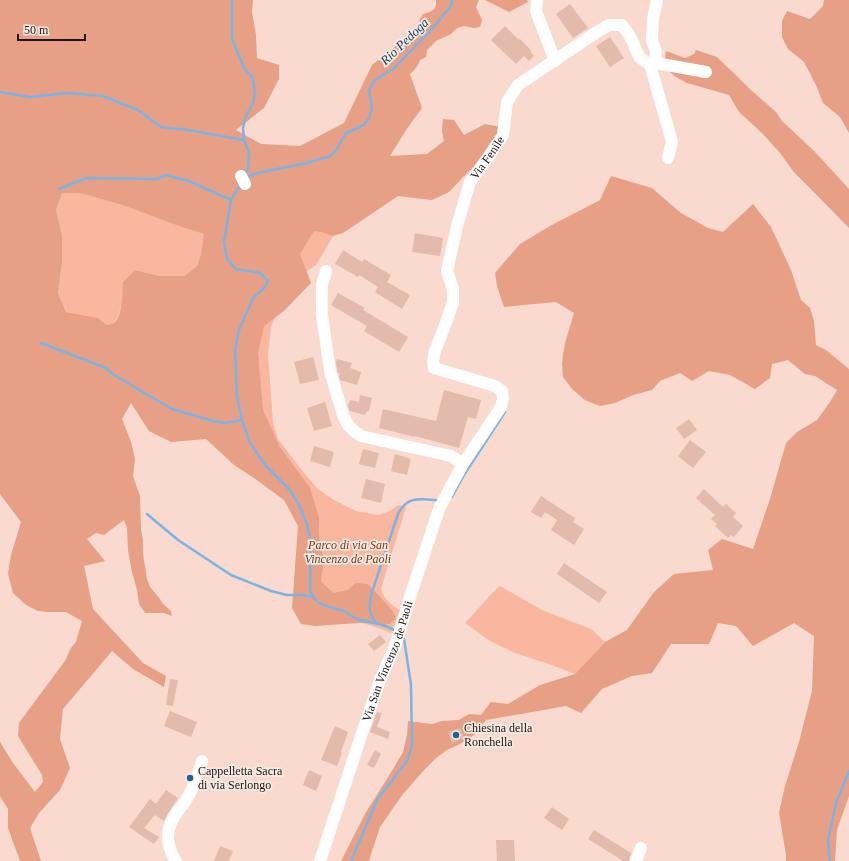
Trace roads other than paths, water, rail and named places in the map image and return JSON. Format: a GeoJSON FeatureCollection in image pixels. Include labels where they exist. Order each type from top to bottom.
{"type":"FeatureCollection","features":[{"type":"Feature","properties":{"kind":"street"},"geometry":{"type":"LineString","coordinates":[[537,0],[536,11],[555,61]]}},
{"type":"Feature","properties":{"kind":"street"},"geometry":{"type":"LineString","coordinates":[[657,0],[653,18],[652,41],[656,51],[653,62],[672,142],[668,158]]}},
{"type":"Feature","properties":{"kind":"street","name":"Via Fenile"},"geometry":{"type":"LineString","coordinates":[[434,368],[433,361],[435,351],[453,302],[453,289],[446,271],[470,182],[503,135],[507,102],[518,86],[608,25],[622,25],[633,41],[639,56],[643,60],[653,62]]}},
{"type":"Feature","properties":{"kind":"street"},"geometry":{"type":"LineString","coordinates":[[653,62],[706,72]]}},
{"type":"Feature","properties":{"kind":"street"},"geometry":{"type":"LineString","coordinates":[[326,271],[322,285],[322,316],[330,371],[342,415],[348,425],[362,436],[451,456],[463,464]]}},
{"type":"Feature","properties":{"kind":"street","name":"Via San Vincenzo de Paoli"},"geometry":{"type":"LineString","coordinates":[[320,861],[380,680],[397,640],[439,509],[463,464],[501,407],[503,398],[502,391],[495,386],[434,368]]}},
{"type":"Feature","properties":{"kind":"street"},"geometry":{"type":"LineString","coordinates":[[176,861],[169,849],[167,839],[168,829],[192,791],[202,761]]}},
{"type":"Feature","properties":{"kind":"street"},"geometry":{"type":"LineString","coordinates":[[636,861],[641,848]]}},
{"type":"Feature","properties":{"kind":"waterway"},"geometry":{"type":"LineString","coordinates":[[232,0],[232,39],[244,68],[252,77],[255,90],[253,103],[246,116],[243,128],[244,140],[249,152],[248,168],[245,175]]}},
{"type":"Feature","properties":{"kind":"waterway","name":"Rio Pedoga"},"geometry":{"type":"LineString","coordinates":[[245,178],[257,173],[307,163],[330,156],[337,149],[346,133],[364,125],[369,118],[372,108],[369,90],[374,81],[394,68],[432,29],[451,6],[452,0]]}},
{"type":"Feature","properties":{"kind":"waterway"},"geometry":{"type":"LineString","coordinates":[[0,92],[30,97],[67,93],[103,96],[138,110],[161,127],[188,130],[244,140]]}},
{"type":"Feature","properties":{"kind":"waterway"},"geometry":{"type":"LineString","coordinates":[[59,189],[86,178],[157,179],[166,175],[189,181],[231,200]]}},
{"type":"Feature","properties":{"kind":"waterway"},"geometry":{"type":"LineString","coordinates":[[241,183],[231,200],[224,242],[227,259],[236,269],[260,273],[268,281],[265,287],[253,298],[239,330],[235,350],[237,396],[242,420],[250,443],[266,466],[290,490],[300,507],[307,524],[311,544],[310,590],[312,596],[319,603],[344,611],[360,620],[386,626],[395,631]]}},
{"type":"Feature","properties":{"kind":"waterway"},"geometry":{"type":"LineString","coordinates":[[41,343],[106,368],[114,375],[172,409],[225,423],[242,420]]}},
{"type":"Feature","properties":{"kind":"waterway"},"geometry":{"type":"LineString","coordinates":[[452,497],[464,475],[505,412]]}},
{"type":"Feature","properties":{"kind":"waterway"},"geometry":{"type":"LineString","coordinates":[[377,624],[372,617],[370,610],[371,595],[398,514],[409,501],[419,499],[436,500]]}},
{"type":"Feature","properties":{"kind":"waterway"},"geometry":{"type":"LineString","coordinates":[[147,514],[178,540],[231,575],[271,591],[287,595],[303,595],[312,597]]}},
{"type":"Feature","properties":{"kind":"waterway"},"geometry":{"type":"LineString","coordinates":[[351,861],[377,800],[407,761],[412,745],[411,685],[404,639],[402,637]]}},
{"type":"Feature","properties":{"kind":"waterway"},"geometry":{"type":"LineString","coordinates":[[830,861],[828,840],[836,803],[849,771]]}},
{"type":"Feature","properties":{"kind":"place","name":"Chiesina della Ronchella"},"geometry":{"type":"Point","coordinates":[456,735]}},
{"type":"Feature","properties":{"kind":"place","name":"Cappelletta Sacra di via Serlongo"},"geometry":{"type":"Point","coordinates":[190,778]}},
{"type":"Feature","properties":{"kind":"park label","name":"Parco di via San Vincenzo de Paoli"},"geometry":{"type":"Point","coordinates":[348,552]}}]}
